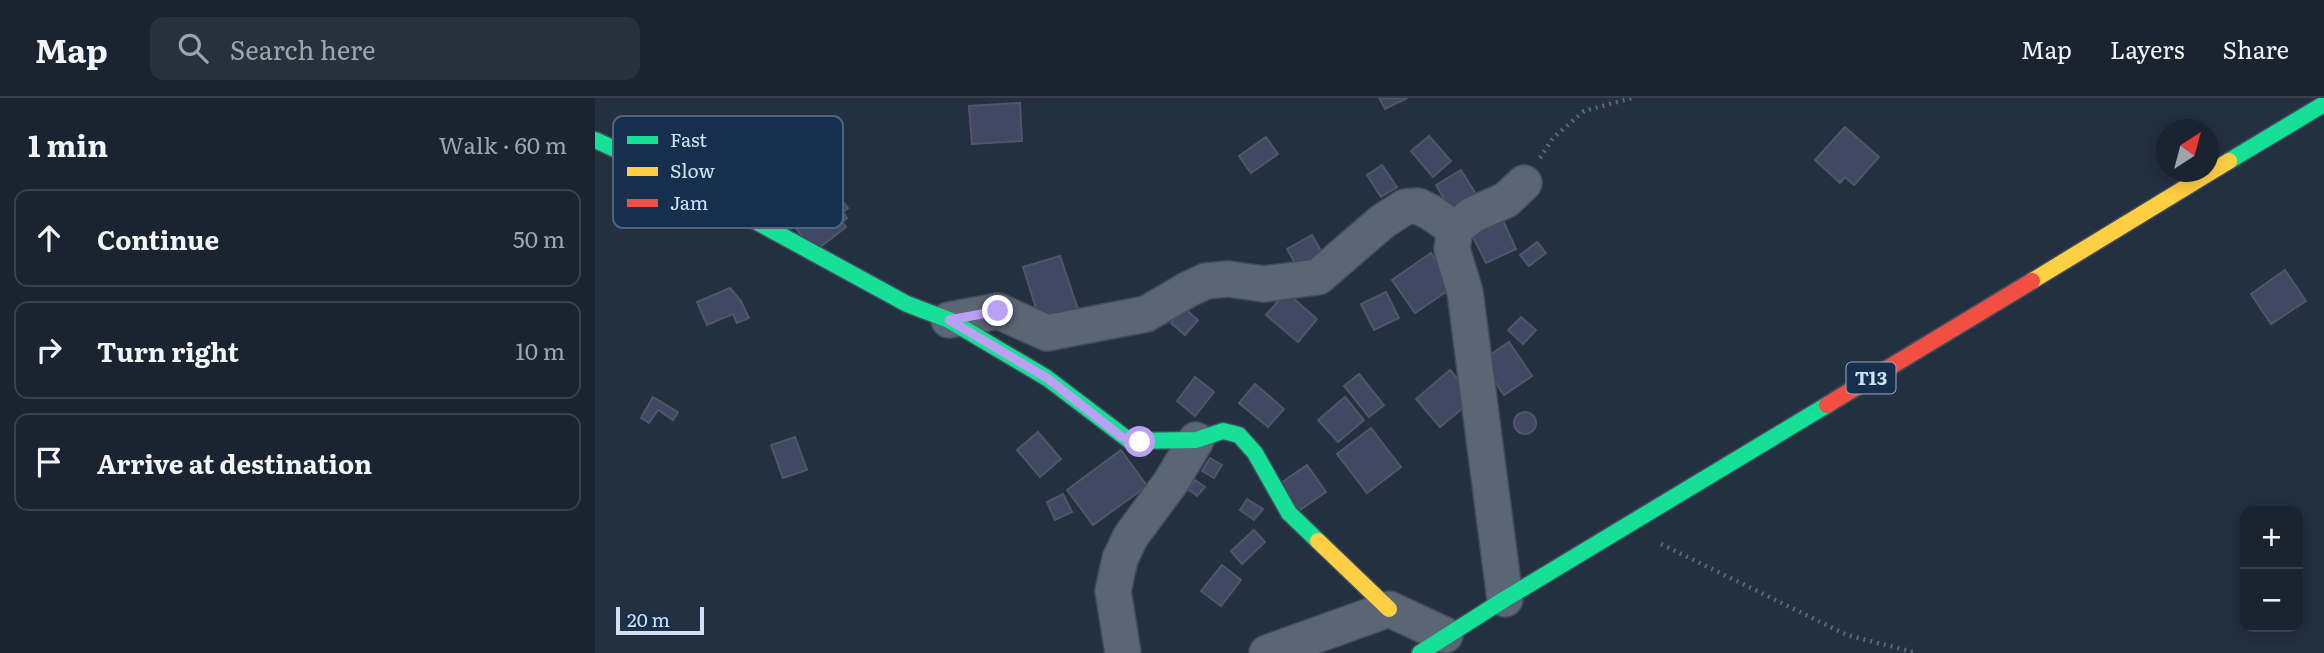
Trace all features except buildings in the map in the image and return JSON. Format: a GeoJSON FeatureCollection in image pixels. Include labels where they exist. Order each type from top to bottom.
{"type":"FeatureCollection","features":[{"type":"Feature","properties":{"kind":"main road","name":"T13"},"geometry":{"type":"LineString","coordinates":[[1433,644],[2324,104]]}},
{"type":"Feature","properties":{"kind":"main road"},"geometry":{"type":"LineString","coordinates":[[595,140],[613,148]]}},
{"type":"Feature","properties":{"kind":"main road"},"geometry":{"type":"LineString","coordinates":[[768,228],[908,304],[949,320],[1047,378],[1130,441],[1196,440],[1223,432],[1239,435],[1255,453],[1289,513],[1389,609]]}},
{"type":"Feature","properties":{"kind":"street"},"geometry":{"type":"LineString","coordinates":[[1505,598],[1465,292],[1452,249],[1455,229],[1472,215],[1506,200],[1524,183]]}},
{"type":"Feature","properties":{"kind":"street"},"geometry":{"type":"LineString","coordinates":[[949,320],[998,311],[1047,333],[1146,314],[1206,281],[1228,279],[1264,284],[1318,277],[1383,221],[1405,207],[1418,206],[1455,229]]}},
{"type":"Feature","properties":{"kind":"street"},"geometry":{"type":"LineString","coordinates":[[1123,653],[1113,591],[1120,559],[1131,536],[1171,482],[1196,440]]}},
{"type":"Feature","properties":{"kind":"street"},"geometry":{"type":"LineString","coordinates":[[1267,653],[1389,609],[1433,644]]}},
{"type":"Feature","properties":{"kind":"path"},"geometry":{"type":"LineString","coordinates":[[1524,183],[1553,138],[1584,111],[1632,98]]}},
{"type":"Feature","properties":{"kind":"path"},"geometry":{"type":"LineString","coordinates":[[1626,526],[1847,635],[1917,653]]}},
{"type":"Feature","properties":{"kind":"traffic: fast"},"geometry":{"type":"LineString","coordinates":[[2229,161],[2324,104]]}},
{"type":"Feature","properties":{"kind":"traffic: fast"},"geometry":{"type":"LineString","coordinates":[[595,140],[613,148]]}},
{"type":"Feature","properties":{"kind":"traffic: fast"},"geometry":{"type":"LineString","coordinates":[[768,228],[907,304],[949,320],[1047,378],[1130,441],[1196,440],[1223,431],[1239,435],[1255,453],[1289,513],[1318,541]]}},
{"type":"Feature","properties":{"kind":"traffic: fast"},"geometry":{"type":"LineString","coordinates":[[1420,653],[1827,405]]}},
{"type":"Feature","properties":{"kind":"traffic: slow"},"geometry":{"type":"LineString","coordinates":[[2032,281],[2229,161]]}},
{"type":"Feature","properties":{"kind":"traffic: slow"},"geometry":{"type":"LineString","coordinates":[[1318,541],[1389,609]]}},
{"type":"Feature","properties":{"kind":"traffic: jam"},"geometry":{"type":"LineString","coordinates":[[1827,405],[2032,281]]}},
{"type":"Feature","properties":{"kind":"route"},"geometry":{"type":"LineString","coordinates":[[998,311],[949,320],[1047,378],[1122,437],[1140,442]]}}]}
